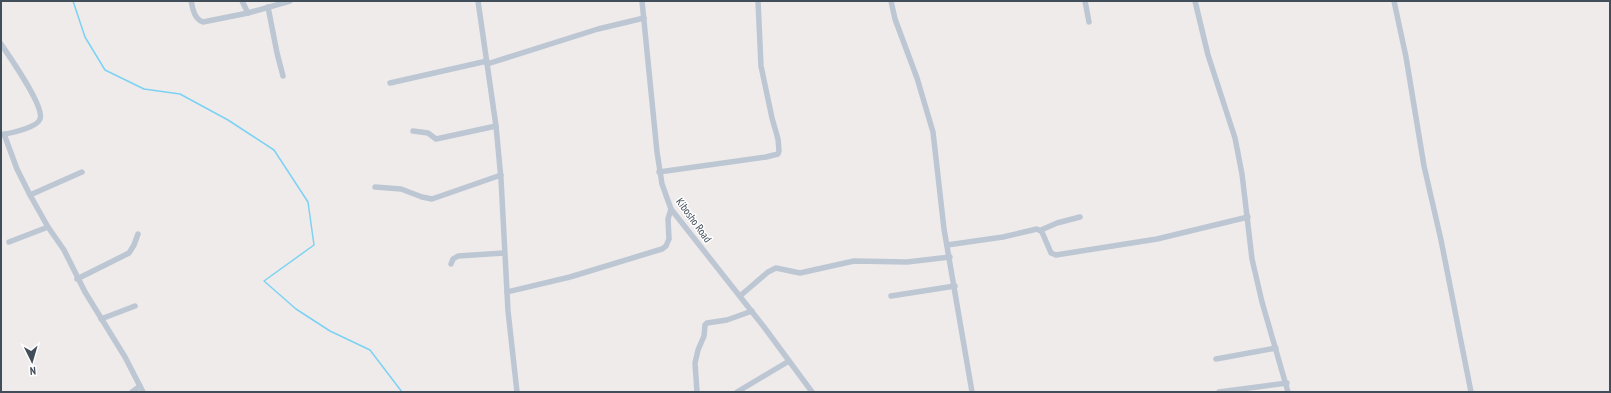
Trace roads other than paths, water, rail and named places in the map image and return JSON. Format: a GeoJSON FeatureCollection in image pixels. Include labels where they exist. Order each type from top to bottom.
{"type":"FeatureCollection","features":[{"type":"Feature","properties":{"kind":"street"},"geometry":{"type":"LineString","coordinates":[[191,1],[195,14],[200,21],[212,21],[290,1]]}},
{"type":"Feature","properties":{"kind":"street"},"geometry":{"type":"LineString","coordinates":[[242,1],[248,13]]}},
{"type":"Feature","properties":{"kind":"street"},"geometry":{"type":"LineString","coordinates":[[478,1],[496,126],[501,175],[504,253],[510,338],[517,392]]}},
{"type":"Feature","properties":{"kind":"street","name":"Kibosho Road"},"geometry":{"type":"LineString","coordinates":[[642,1],[659,172],[671,209],[752,311],[812,392]]}},
{"type":"Feature","properties":{"kind":"street"},"geometry":{"type":"LineString","coordinates":[[659,172],[778,154],[778,139],[761,66],[758,1]]}},
{"type":"Feature","properties":{"kind":"street"},"geometry":{"type":"LineString","coordinates":[[891,1],[895,19],[917,78],[933,132],[947,245],[972,392]]}},
{"type":"Feature","properties":{"kind":"street"},"geometry":{"type":"LineString","coordinates":[[1085,1],[1088,22]]}},
{"type":"Feature","properties":{"kind":"street"},"geometry":{"type":"LineString","coordinates":[[1195,1],[1208,55],[1235,138],[1242,174],[1254,265],[1262,302],[1287,383],[1288,392]]}},
{"type":"Feature","properties":{"kind":"street"},"geometry":{"type":"LineString","coordinates":[[1394,1],[1406,57],[1424,166],[1471,392]]}},
{"type":"Feature","properties":{"kind":"street"},"geometry":{"type":"LineString","coordinates":[[268,7],[277,53],[284,76]]}},
{"type":"Feature","properties":{"kind":"street"},"geometry":{"type":"LineString","coordinates":[[390,83],[487,62],[598,29],[644,18]]}},
{"type":"Feature","properties":{"kind":"street"},"geometry":{"type":"LineString","coordinates":[[1,44],[36,99],[41,116],[40,120],[33,126],[2,134],[30,195],[48,227],[64,250],[77,279],[142,389],[132,392]]}},
{"type":"Feature","properties":{"kind":"street"},"geometry":{"type":"LineString","coordinates":[[413,131],[428,133],[436,139],[496,126]]}},
{"type":"Feature","properties":{"kind":"street"},"geometry":{"type":"LineString","coordinates":[[30,195],[82,172]]}},
{"type":"Feature","properties":{"kind":"street"},"geometry":{"type":"LineString","coordinates":[[375,187],[401,189],[432,199],[501,175]]}},
{"type":"Feature","properties":{"kind":"street"},"geometry":{"type":"LineString","coordinates":[[507,292],[570,277],[662,249],[666,246],[669,239],[668,219],[671,209]]}},
{"type":"Feature","properties":{"kind":"street"},"geometry":{"type":"LineString","coordinates":[[1041,230],[1051,253],[1056,255],[1157,238],[1248,217]]}},
{"type":"Feature","properties":{"kind":"street"},"geometry":{"type":"LineString","coordinates":[[947,245],[996,238],[1033,229],[1041,230],[1057,223],[1080,218]]}},
{"type":"Feature","properties":{"kind":"street"},"geometry":{"type":"LineString","coordinates":[[9,242],[48,227]]}},
{"type":"Feature","properties":{"kind":"street"},"geometry":{"type":"LineString","coordinates":[[77,279],[129,253],[138,234]]}},
{"type":"Feature","properties":{"kind":"street"},"geometry":{"type":"LineString","coordinates":[[451,264],[453,258],[458,256],[504,253]]}},
{"type":"Feature","properties":{"kind":"street"},"geometry":{"type":"LineString","coordinates":[[740,296],[768,272],[776,268],[800,273],[854,261],[907,262],[950,257]]}},
{"type":"Feature","properties":{"kind":"street"},"geometry":{"type":"LineString","coordinates":[[891,296],[955,286]]}},
{"type":"Feature","properties":{"kind":"street"},"geometry":{"type":"LineString","coordinates":[[101,319],[135,306]]}},
{"type":"Feature","properties":{"kind":"street"},"geometry":{"type":"LineString","coordinates":[[697,392],[695,363],[698,350],[704,336],[705,325],[707,323],[727,320],[752,311]]}},
{"type":"Feature","properties":{"kind":"street"},"geometry":{"type":"LineString","coordinates":[[1216,359],[1276,348]]}},
{"type":"Feature","properties":{"kind":"street"},"geometry":{"type":"LineString","coordinates":[[737,392],[789,361]]}},
{"type":"Feature","properties":{"kind":"street"},"geometry":{"type":"LineString","coordinates":[[1218,392],[1287,383]]}},
{"type":"Feature","properties":{"kind":"waterway"},"geometry":{"type":"LineString","coordinates":[[73,1],[85,37],[105,70],[144,89],[180,94],[228,120],[274,150],[308,202],[314,245],[264,281],[296,309],[330,331],[370,350],[402,392]]}}]}
